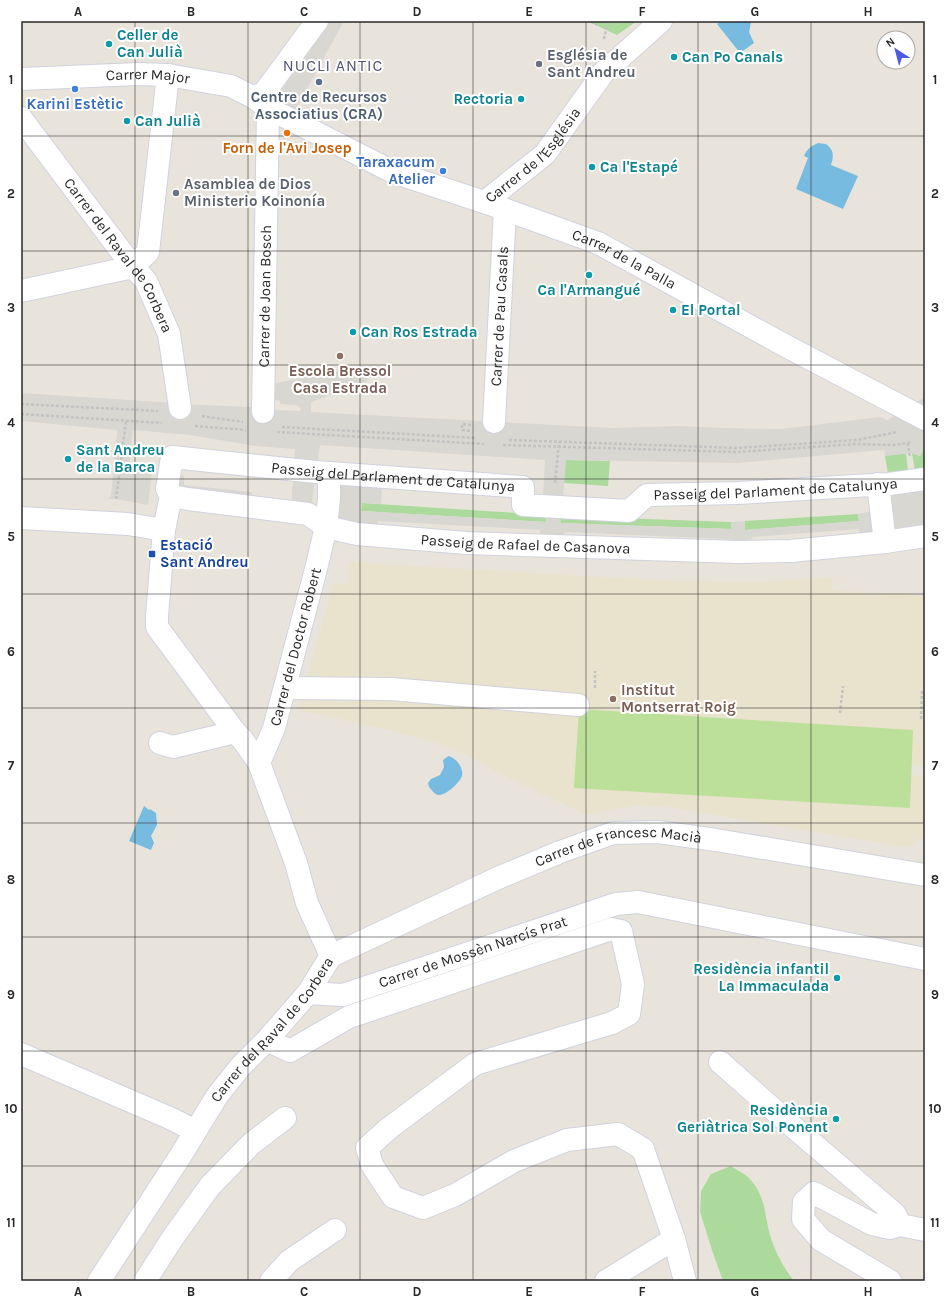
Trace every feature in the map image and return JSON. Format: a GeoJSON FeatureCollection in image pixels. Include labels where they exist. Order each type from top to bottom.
{"type":"FeatureCollection","features":[{"type":"Feature","properties":{"kind":"street"},"geometry":{"type":"LineString","coordinates":[[262,99],[317,21]]}},
{"type":"Feature","properties":{"kind":"street","name":"Carrer de l'Església"},"geometry":{"type":"LineString","coordinates":[[496,207],[491,197],[545,154],[603,73],[661,21]]}},
{"type":"Feature","properties":{"kind":"street","name":"Carrer Major"},"geometry":{"type":"LineString","coordinates":[[21,79],[138,74],[168,75],[231,86],[262,99]]}},
{"type":"Feature","properties":{"kind":"street"},"geometry":{"type":"LineString","coordinates":[[21,291],[133,267],[148,252],[168,75]]}},
{"type":"Feature","properties":{"kind":"street","name":"Carrer de l'Església"},"geometry":{"type":"LineString","coordinates":[[262,99],[393,172],[496,207]]}},
{"type":"Feature","properties":{"kind":"street","name":"Carrer de Joan Bosch"},"geometry":{"type":"LineString","coordinates":[[262,99],[263,412]]}},
{"type":"Feature","properties":{"kind":"street","name":"Carrer del Raval de Corbera"},"geometry":{"type":"LineString","coordinates":[[21,118],[133,267],[146,281],[169,334],[180,408]]}},
{"type":"Feature","properties":{"kind":"street","name":"Carrer de la Palla"},"geometry":{"type":"LineString","coordinates":[[496,207],[598,243],[786,346],[925,419]]}},
{"type":"Feature","properties":{"kind":"street","name":"Carrer de Pau Casals"},"geometry":{"type":"LineString","coordinates":[[494,422],[496,207]]}},
{"type":"Feature","properties":{"kind":"street","name":"Carrer del Raval de Corbera"},"geometry":{"type":"LineString","coordinates":[[99,1281],[181,1155],[217,1096],[227,1082],[267,1040],[308,993],[331,956],[307,902],[296,862],[258,763],[157,627],[164,530],[171,496],[167,489],[172,458]]}},
{"type":"Feature","properties":{"kind":"street","name":"Passeig del Parlament de Catalunya"},"geometry":{"type":"LineString","coordinates":[[172,458],[329,473],[523,487],[523,506],[629,511],[647,495],[737,492],[878,484],[925,479]]}},
{"type":"Feature","properties":{"kind":"street"},"geometry":{"type":"LineString","coordinates":[[326,527],[329,498],[329,473]]}},
{"type":"Feature","properties":{"kind":"street"},"geometry":{"type":"LineString","coordinates":[[878,484],[885,542]]}},
{"type":"Feature","properties":{"kind":"street","name":"Passeig de Rafael de Casanova"},"geometry":{"type":"LineString","coordinates":[[171,496],[308,514],[326,527],[357,534],[466,543],[730,552],[791,551],[885,542],[925,536]]}},
{"type":"Feature","properties":{"kind":"street"},"geometry":{"type":"LineString","coordinates":[[21,518],[128,524],[164,530]]}},
{"type":"Feature","properties":{"kind":"street","name":"Carrer del Doctor Robert"},"geometry":{"type":"LineString","coordinates":[[258,763],[274,728],[326,527]]}},
{"type":"Feature","properties":{"kind":"street"},"geometry":{"type":"LineString","coordinates":[[285,688],[392,689],[586,699]]}},
{"type":"Feature","properties":{"kind":"street"},"geometry":{"type":"LineString","coordinates":[[160,743],[173,747],[238,736],[256,741],[271,735]]}},
{"type":"Feature","properties":{"kind":"street","name":"Carrer de Francesc Macià"},"geometry":{"type":"LineString","coordinates":[[331,956],[505,875],[560,852],[613,833],[658,832],[716,840],[925,875]]}},
{"type":"Feature","properties":{"kind":"street","name":"Carrer de Mossèn Narcís Prat"},"geometry":{"type":"LineString","coordinates":[[308,993],[343,995],[616,904],[638,902],[925,959]]}},
{"type":"Feature","properties":{"kind":"street"},"geometry":{"type":"LineString","coordinates":[[267,1040],[290,1051],[349,1017],[611,928],[621,931],[633,984],[629,1014],[612,1022],[475,1064],[388,1129],[367,1148],[372,1166],[393,1197],[423,1208],[455,1195],[514,1161],[567,1140],[618,1134],[643,1150],[674,1239],[686,1281]]}},
{"type":"Feature","properties":{"kind":"street"},"geometry":{"type":"LineString","coordinates":[[21,1054],[162,1115],[195,1131]]}},
{"type":"Feature","properties":{"kind":"street"},"geometry":{"type":"LineString","coordinates":[[720,1062],[791,1125],[896,1214],[900,1225]]}},
{"type":"Feature","properties":{"kind":"street"},"geometry":{"type":"LineString","coordinates":[[145,1281],[174,1236],[210,1186],[251,1144],[285,1118]]}},
{"type":"Feature","properties":{"kind":"street"},"geometry":{"type":"LineString","coordinates":[[890,1281],[821,1240],[803,1219],[804,1202],[814,1193],[872,1224],[890,1228],[900,1225],[925,1230]]}},
{"type":"Feature","properties":{"kind":"street"},"geometry":{"type":"LineString","coordinates":[[271,1281],[289,1261],[335,1230]]}},
{"type":"Feature","properties":{"kind":"street"},"geometry":{"type":"LineString","coordinates":[[606,1281],[674,1239]]}},
{"type":"Feature","properties":{"kind":"path"},"geometry":{"type":"LineString","coordinates":[[591,21],[597,25]]}},
{"type":"Feature","properties":{"kind":"path"},"geometry":{"type":"LineString","coordinates":[[606,28],[608,21]]}},
{"type":"Feature","properties":{"kind":"path"},"geometry":{"type":"LineString","coordinates":[[116,499],[126,421]]}},
{"type":"Feature","properties":{"kind":"path"},"geometry":{"type":"LineString","coordinates":[[554,485],[559,442]]}},
{"type":"Feature","properties":{"kind":"path"},"geometry":{"type":"LineString","coordinates":[[586,699],[595,671]]}},
{"type":"Feature","properties":{"kind":"path"},"geometry":{"type":"LineString","coordinates":[[840,713],[843,686]]}},
{"type":"Feature","properties":{"kind":"path"},"geometry":{"type":"LineString","coordinates":[[920,719],[922,689]]}},
{"type":"Feature","properties":{"kind":"shaded area"},"geometry":{"type":"Polygon","coordinates":[[[330,21],[344,21],[295,111],[267,97],[330,21]]]}},
{"type":"Feature","properties":{"kind":"shaded area"},"geometry":{"type":"Polygon","coordinates":[[[354,367],[370,371],[367,381],[311,402],[311,412],[612,428],[679,426],[781,429],[880,417],[887,420],[925,397],[925,447],[920,456],[912,453],[885,456],[884,450],[737,463],[566,460],[563,499],[543,496],[545,460],[320,445],[318,461],[294,464],[295,449],[255,446],[190,435],[133,430],[129,468],[149,470],[152,472],[148,505],[108,499],[111,496],[117,430],[21,421],[21,393],[300,411],[301,408],[296,405],[280,404],[280,401],[272,399],[272,384],[354,367]]]}},
{"type":"Feature","properties":{"kind":"shaded area"},"geometry":{"type":"Polygon","coordinates":[[[171,474],[184,476],[184,485],[252,492],[252,498],[292,500],[294,479],[315,480],[311,509],[183,491],[175,483],[171,474]]]}},
{"type":"Feature","properties":{"kind":"shaded area"},"geometry":{"type":"Polygon","coordinates":[[[345,482],[382,484],[381,504],[362,503],[361,511],[546,522],[547,515],[560,516],[561,523],[731,529],[731,522],[745,521],[745,530],[859,521],[858,514],[874,511],[876,533],[860,539],[859,529],[752,537],[752,547],[727,549],[726,539],[564,532],[563,540],[540,539],[540,530],[378,521],[377,530],[337,523],[338,488],[345,482]]]}},
{"type":"Feature","properties":{"kind":"shaded area"},"geometry":{"type":"Polygon","coordinates":[[[925,488],[925,528],[895,533],[891,492],[925,488]]]}},
{"type":"Feature","properties":{"kind":"shaded area","name":"Institut Montserrat Roig"},"geometry":{"type":"Polygon","coordinates":[[[349,562],[648,580],[749,582],[833,578],[832,590],[925,596],[924,766],[912,764],[911,775],[925,776],[925,834],[916,843],[905,847],[669,807],[641,805],[612,809],[586,815],[495,771],[469,756],[437,743],[390,730],[299,710],[333,583],[348,584],[349,562]]]}},
{"type":"Feature","properties":{"kind":"green space"},"geometry":{"type":"Polygon","coordinates":[[[587,21],[637,21],[617,35],[587,21]]]}},
{"type":"Feature","properties":{"kind":"green space"},"geometry":{"type":"Polygon","coordinates":[[[925,447],[925,470],[915,471],[912,453],[920,456],[925,447]]]}},
{"type":"Feature","properties":{"kind":"green space"},"geometry":{"type":"Polygon","coordinates":[[[906,453],[908,471],[888,474],[885,456],[906,453]]]}},
{"type":"Feature","properties":{"kind":"green space"},"geometry":{"type":"Polygon","coordinates":[[[565,460],[610,461],[608,486],[564,483],[565,460]]]}},
{"type":"Feature","properties":{"kind":"green space"},"geometry":{"type":"Polygon","coordinates":[[[362,503],[547,515],[546,522],[361,511],[362,503]]]}},
{"type":"Feature","properties":{"kind":"green space"},"geometry":{"type":"Polygon","coordinates":[[[858,514],[859,521],[745,530],[745,521],[858,514]]]}},
{"type":"Feature","properties":{"kind":"green space"},"geometry":{"type":"Polygon","coordinates":[[[560,516],[731,522],[731,529],[560,523],[560,516]]]}},
{"type":"Feature","properties":{"kind":"green space"},"geometry":{"type":"Polygon","coordinates":[[[579,709],[913,730],[910,808],[574,788],[579,709]]]}},
{"type":"Feature","properties":{"kind":"green space"},"geometry":{"type":"Polygon","coordinates":[[[731,1166],[749,1178],[759,1191],[764,1205],[774,1247],[783,1265],[794,1281],[723,1281],[700,1212],[701,1191],[711,1174],[731,1166]]]}},
{"type":"Feature","properties":{"kind":"water"},"geometry":{"type":"Polygon","coordinates":[[[721,21],[750,21],[749,32],[754,43],[740,53],[717,24],[721,21]]]}},
{"type":"Feature","properties":{"kind":"water"},"geometry":{"type":"Polygon","coordinates":[[[818,143],[826,144],[831,149],[833,159],[831,165],[858,176],[843,209],[796,189],[808,158],[804,156],[806,151],[818,143]]]}},
{"type":"Feature","properties":{"kind":"water"},"geometry":{"type":"Polygon","coordinates":[[[449,756],[459,764],[462,770],[462,776],[459,782],[452,788],[441,795],[438,795],[429,787],[428,783],[431,779],[440,775],[444,767],[443,760],[449,756]]]}},
{"type":"Feature","properties":{"kind":"water"},"geometry":{"type":"Polygon","coordinates":[[[144,806],[156,813],[157,825],[151,836],[154,843],[151,850],[129,841],[144,806]]]}},
{"type":"Feature","properties":{"kind":"place","name":"Celler de Can Julià"},"geometry":{"type":"Point","coordinates":[109,44]}},
{"type":"Feature","properties":{"kind":"place","name":"Can Po Canals"},"geometry":{"type":"Point","coordinates":[674,57]}},
{"type":"Feature","properties":{"kind":"place","name":"Església de Sant Andreu"},"geometry":{"type":"Point","coordinates":[539,64]}},
{"type":"Feature","properties":{"kind":"place","name":"Centre de Recursos Associatius (CRA)"},"geometry":{"type":"Point","coordinates":[319,82]}},
{"type":"Feature","properties":{"kind":"place","name":"Karini Estètic"},"geometry":{"type":"Point","coordinates":[75,89]}},
{"type":"Feature","properties":{"kind":"place","name":"Rectoria"},"geometry":{"type":"Point","coordinates":[521,99]}},
{"type":"Feature","properties":{"kind":"place","name":"Can Julià"},"geometry":{"type":"Point","coordinates":[127,121]}},
{"type":"Feature","properties":{"kind":"place","name":"Forn de l'Avi Josep"},"geometry":{"type":"Point","coordinates":[287,133]}},
{"type":"Feature","properties":{"kind":"place","name":"Ca l'Estapé"},"geometry":{"type":"Point","coordinates":[592,167]}},
{"type":"Feature","properties":{"kind":"place","name":"Taraxacum Atelier"},"geometry":{"type":"Point","coordinates":[443,171]}},
{"type":"Feature","properties":{"kind":"place","name":"Asamblea de Dios Ministerio Koinonía"},"geometry":{"type":"Point","coordinates":[176,193]}},
{"type":"Feature","properties":{"kind":"place","name":"Ca l'Armangué"},"geometry":{"type":"Point","coordinates":[589,275]}},
{"type":"Feature","properties":{"kind":"place","name":"El Portal"},"geometry":{"type":"Point","coordinates":[673,310]}},
{"type":"Feature","properties":{"kind":"place","name":"Can Ros Estrada"},"geometry":{"type":"Point","coordinates":[353,332]}},
{"type":"Feature","properties":{"kind":"place","name":"Escola Bressol Casa Estrada"},"geometry":{"type":"Point","coordinates":[340,356]}},
{"type":"Feature","properties":{"kind":"place","name":"Sant Andreu de la Barca"},"geometry":{"type":"Point","coordinates":[68,459]}},
{"type":"Feature","properties":{"kind":"place","name":"Estació Sant Andreu"},"geometry":{"type":"Point","coordinates":[152,554]}},
{"type":"Feature","properties":{"kind":"place","name":"Institut Montserrat Roig"},"geometry":{"type":"Point","coordinates":[613,699]}},
{"type":"Feature","properties":{"kind":"place","name":"Residència infantil La Immaculada"},"geometry":{"type":"Point","coordinates":[837,978]}},
{"type":"Feature","properties":{"kind":"place","name":"Residència Geriàtrica Sol Ponent"},"geometry":{"type":"Point","coordinates":[836,1119]}},
{"type":"Feature","properties":{"kind":"district","name":"NUCLI ANTIC"},"geometry":{"type":"Point","coordinates":[333,65]}}]}
